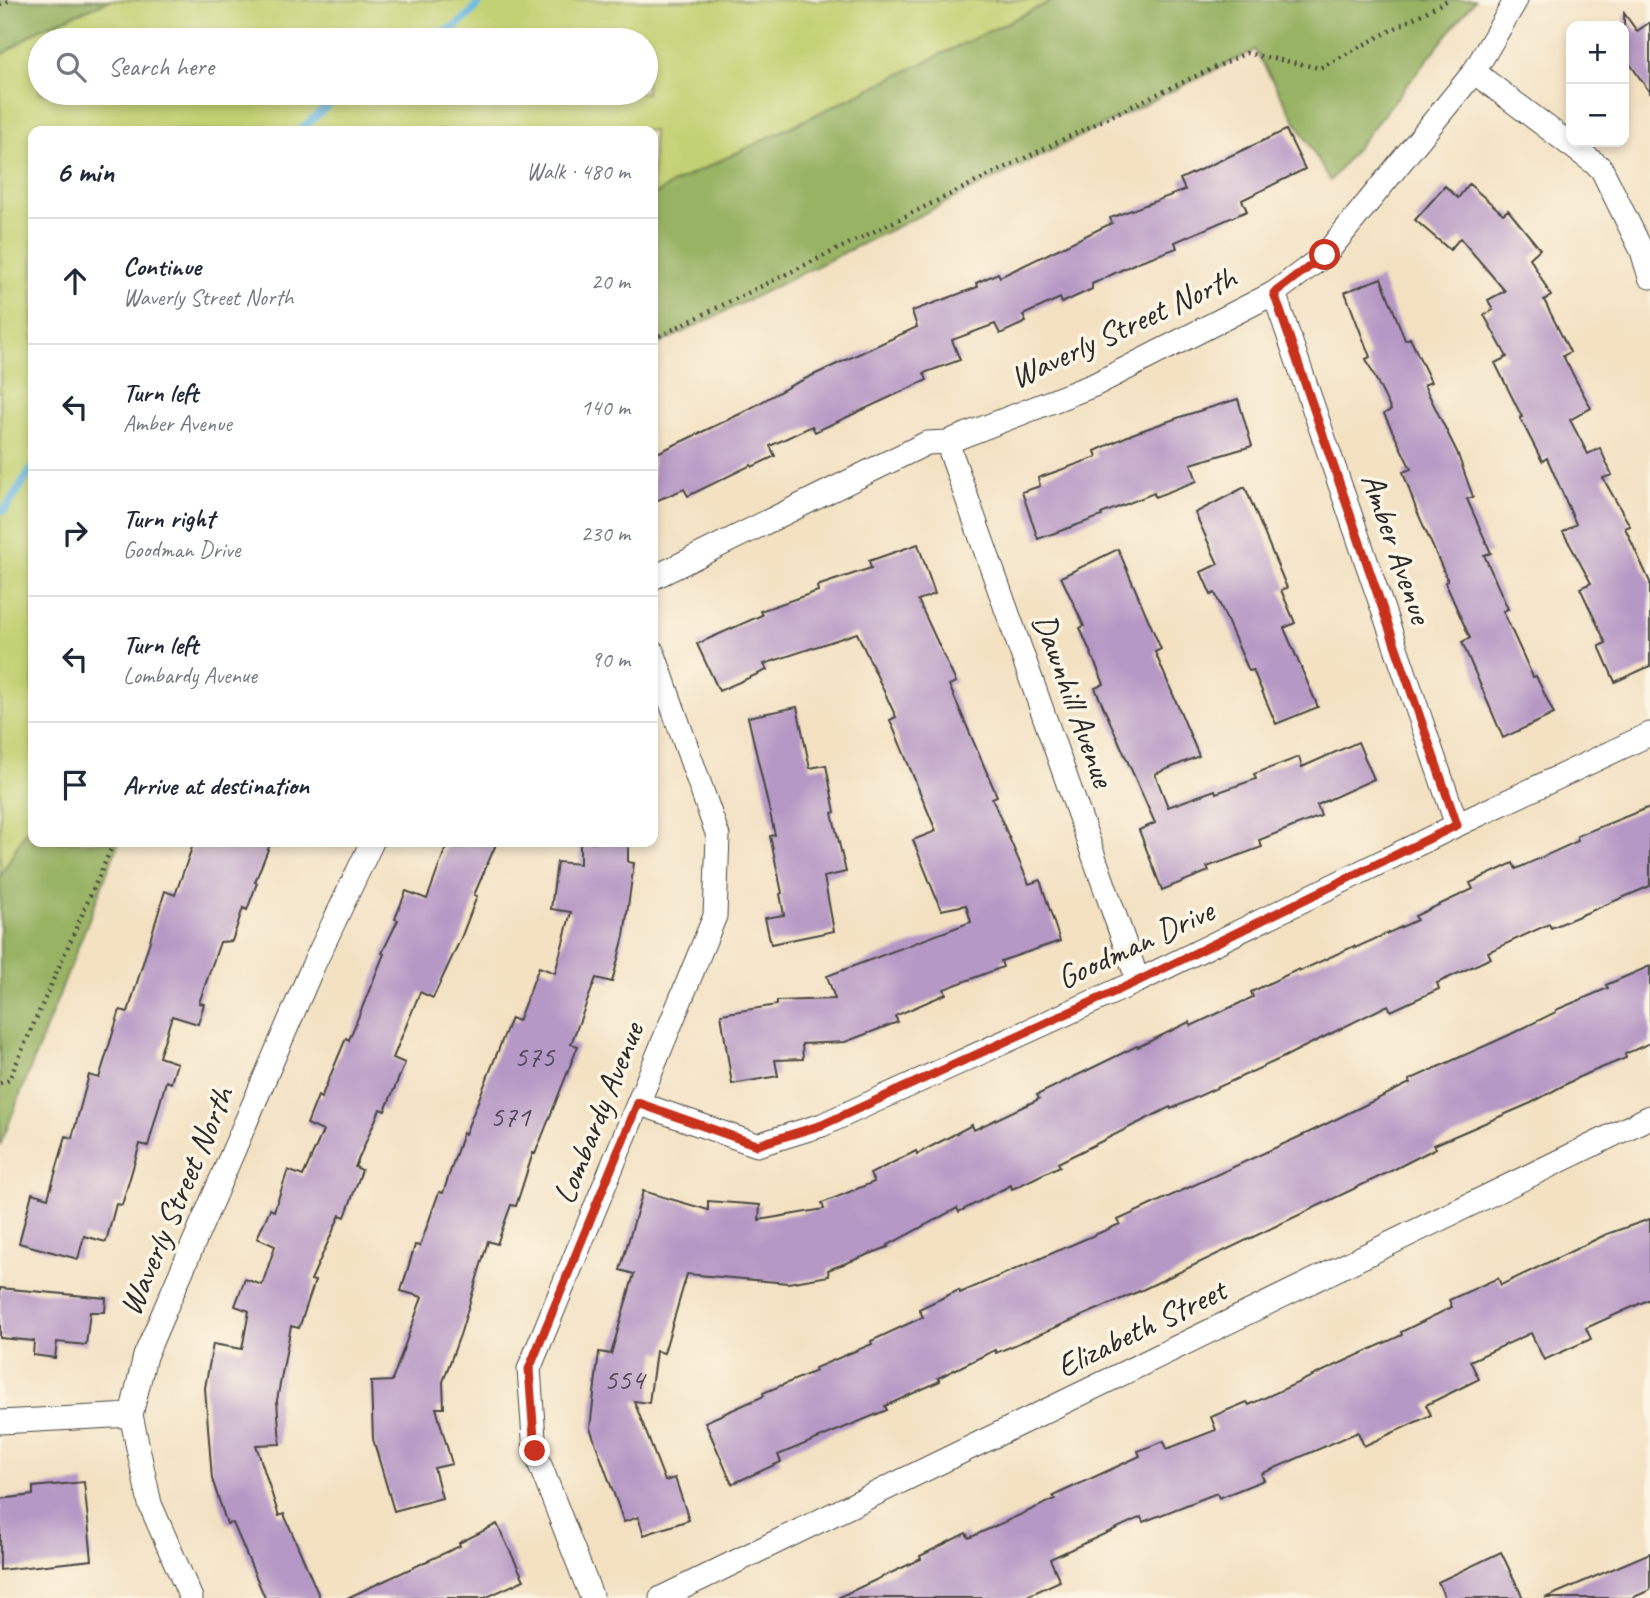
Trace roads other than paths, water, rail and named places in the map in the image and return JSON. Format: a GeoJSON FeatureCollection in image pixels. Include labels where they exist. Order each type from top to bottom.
{"type":"FeatureCollection","features":[{"type":"Feature","properties":{"kind":"street","name":"Waverly Street North"},"geometry":{"type":"LineString","coordinates":[[658,576],[927,443],[947,442],[1094,385],[1274,293],[1325,255],[1474,72],[1516,0]]}},
{"type":"Feature","properties":{"kind":"street"},"geometry":{"type":"LineString","coordinates":[[1474,72],[1601,168],[1642,251],[1650,277]]}},
{"type":"Feature","properties":{"kind":"street","name":"Amber Avenue"},"geometry":{"type":"LineString","coordinates":[[1274,293],[1457,825]]}},
{"type":"Feature","properties":{"kind":"street","name":"Dawnhill Avenue"},"geometry":{"type":"LineString","coordinates":[[947,442],[1138,981]]}},
{"type":"Feature","properties":{"kind":"street","name":"Lombardy Avenue"},"geometry":{"type":"LineString","coordinates":[[592,1598],[535,1451],[529,1369],[715,916],[718,836],[658,666]]}},
{"type":"Feature","properties":{"kind":"street","name":"Goodman Drive"},"geometry":{"type":"LineString","coordinates":[[638,1103],[757,1145],[822,1125],[1138,981],[1650,734]]}},
{"type":"Feature","properties":{"kind":"street","name":"Waverly Street North"},"geometry":{"type":"LineString","coordinates":[[191,1598],[150,1504],[131,1415],[145,1356],[313,966],[370,847]]}},
{"type":"Feature","properties":{"kind":"street","name":"Elizabeth Street"},"geometry":{"type":"LineString","coordinates":[[661,1598],[1650,1117]]}},
{"type":"Feature","properties":{"kind":"street"},"geometry":{"type":"LineString","coordinates":[[0,1422],[131,1415]]}},
{"type":"Feature","properties":{"kind":"waterway"},"geometry":{"type":"LineString","coordinates":[[452,28],[469,15],[481,0]]}},
{"type":"Feature","properties":{"kind":"waterway"},"geometry":{"type":"LineString","coordinates":[[305,126],[328,105]]}},
{"type":"Feature","properties":{"kind":"waterway"},"geometry":{"type":"LineString","coordinates":[[0,512],[5,510],[28,475]]}}]}
